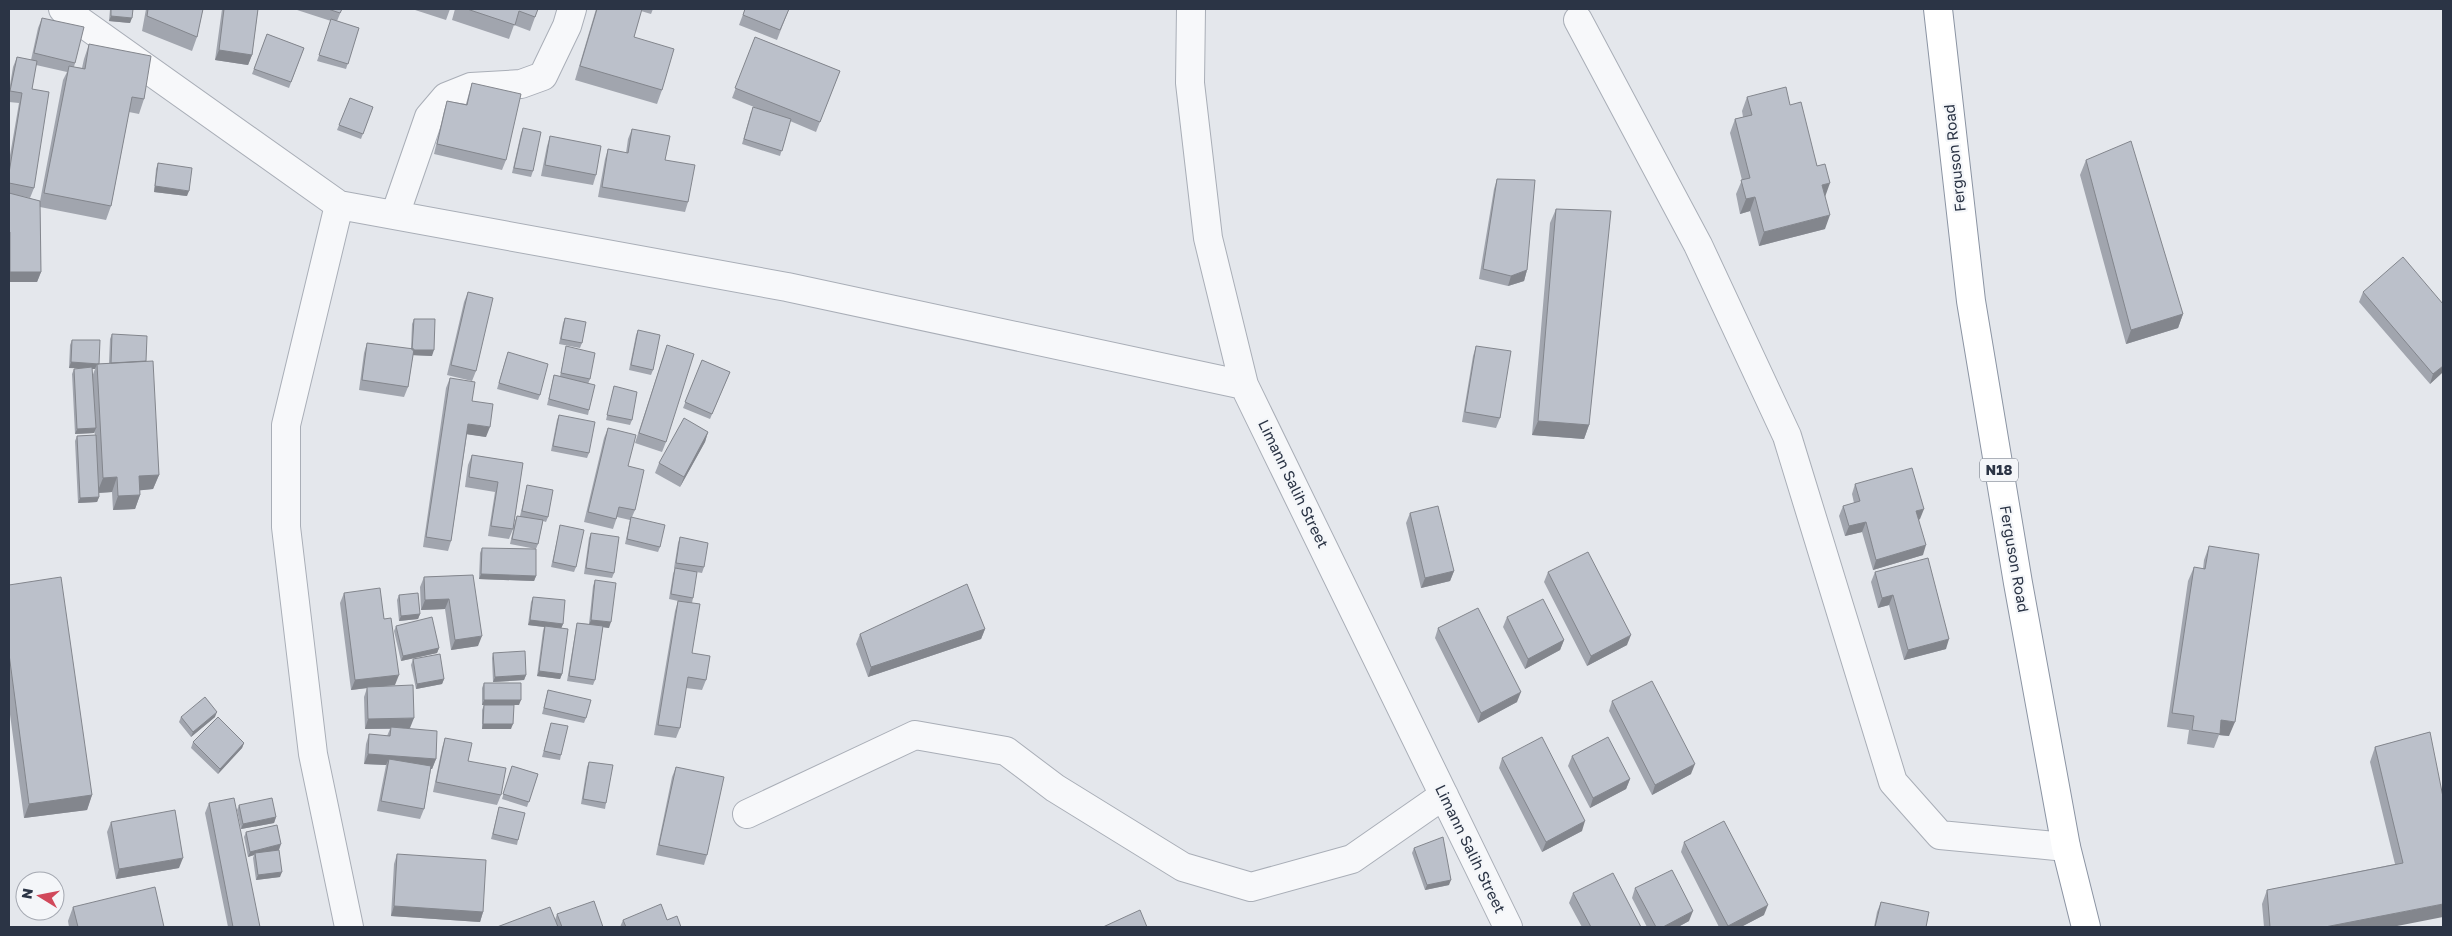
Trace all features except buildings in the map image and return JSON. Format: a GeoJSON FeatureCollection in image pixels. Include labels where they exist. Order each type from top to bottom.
{"type":"FeatureCollection","features":[{"type":"Feature","properties":{"kind":"highway","name":"Ferguson Road"},"geometry":{"type":"LineString","coordinates":[[1938,9],[1971,301],[2018,582],[2066,847],[2086,927]]}},
{"type":"Feature","properties":{"kind":"street"},"geometry":{"type":"LineString","coordinates":[[63,9],[340,204],[787,287],[1244,385]]}},
{"type":"Feature","properties":{"kind":"street"},"geometry":{"type":"LineString","coordinates":[[395,215],[429,117],[446,96],[471,87],[521,84],[543,76],[572,9]]}},
{"type":"Feature","properties":{"kind":"street","name":"Limann Salih Street"},"geometry":{"type":"LineString","coordinates":[[1191,9],[1190,83],[1208,238],[1244,385],[1508,927]]}},
{"type":"Feature","properties":{"kind":"street"},"geometry":{"type":"LineString","coordinates":[[1578,20],[1698,245],[1787,436],[1893,782],[1940,835],[2066,847]]}},
{"type":"Feature","properties":{"kind":"street"},"geometry":{"type":"LineString","coordinates":[[340,204],[286,425],[286,527],[313,754],[349,927]]}},
{"type":"Feature","properties":{"kind":"street"},"geometry":{"type":"LineString","coordinates":[[747,814],[915,735],[1006,751],[1055,788],[1183,867],[1251,887],[1352,859],[1444,795]]}}]}
